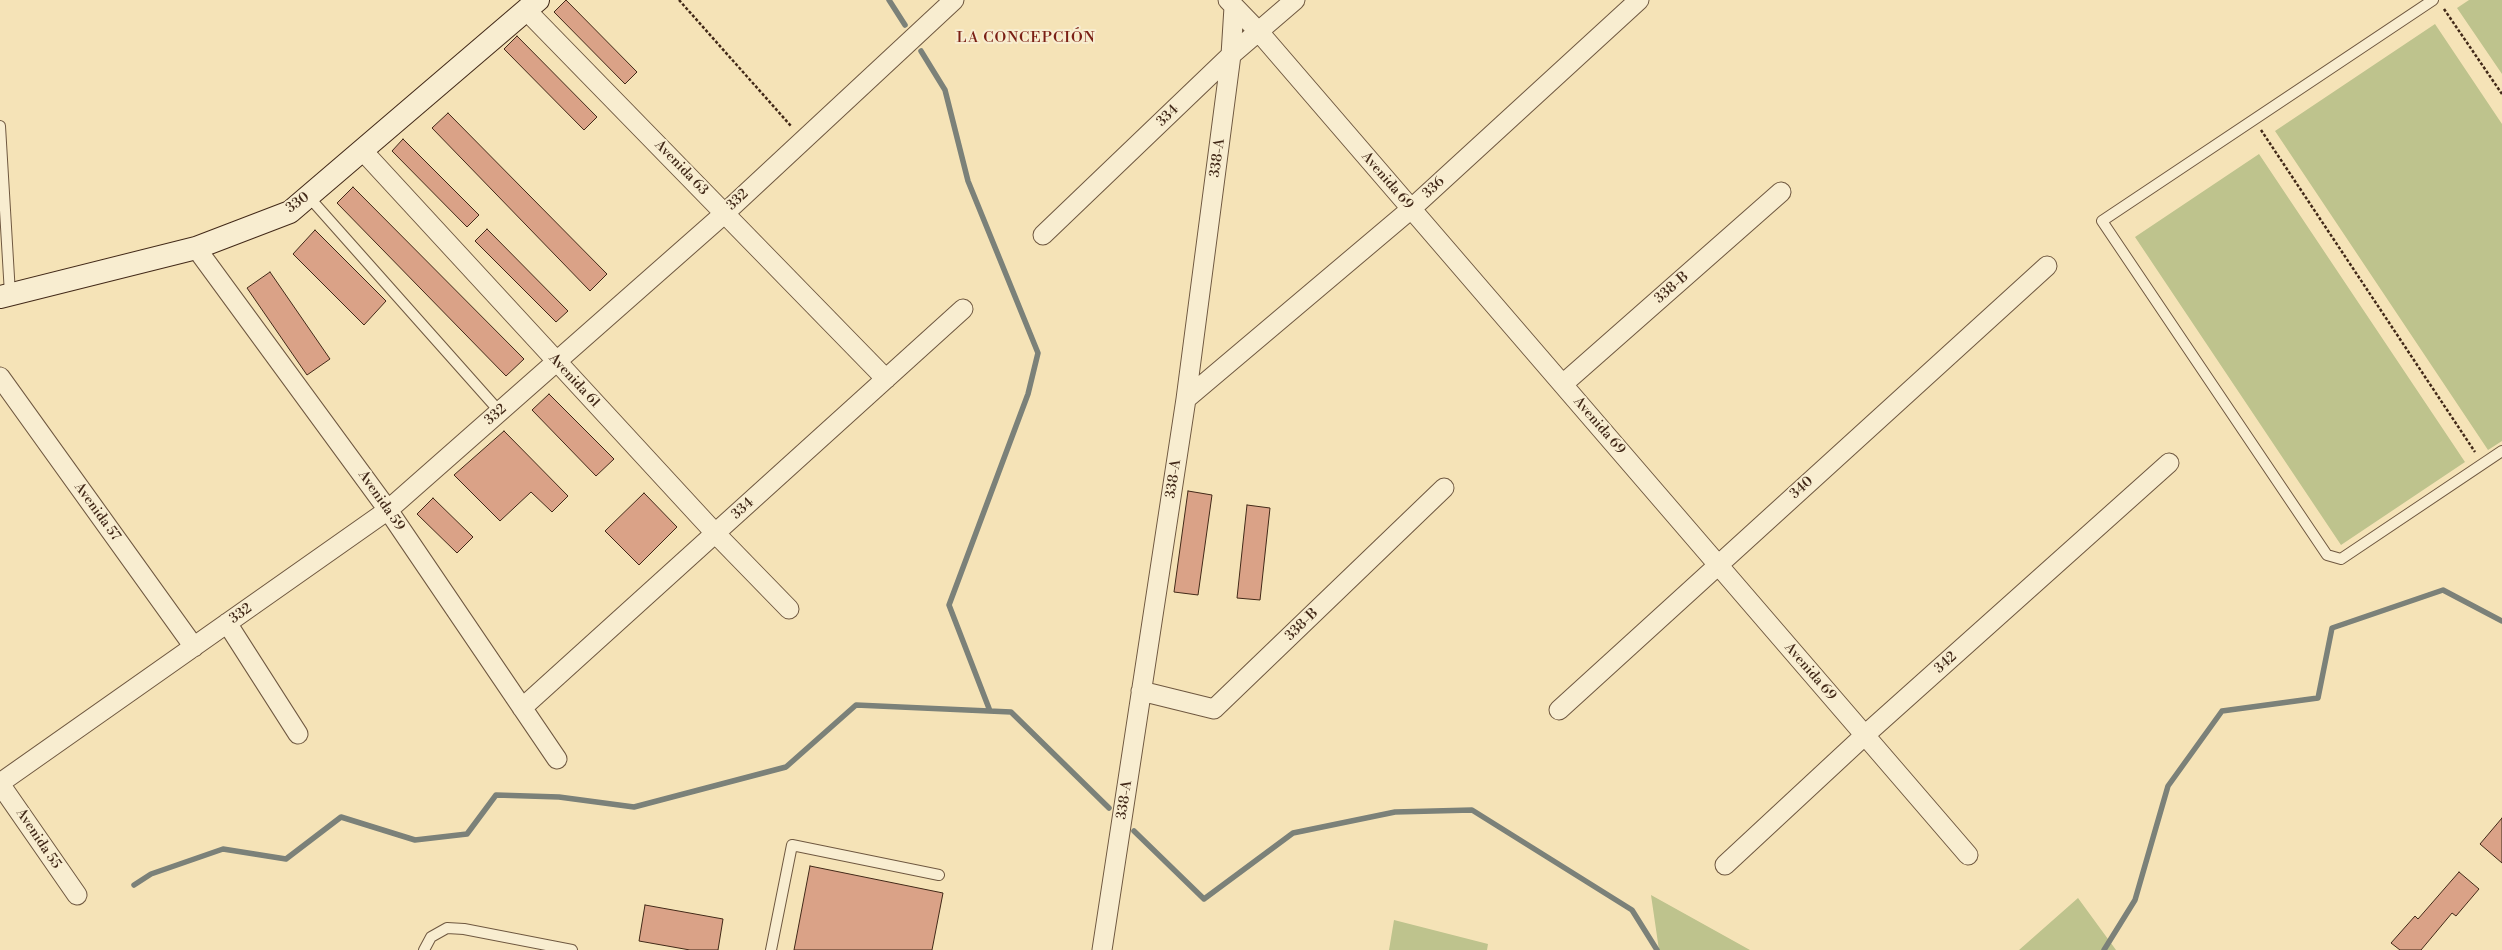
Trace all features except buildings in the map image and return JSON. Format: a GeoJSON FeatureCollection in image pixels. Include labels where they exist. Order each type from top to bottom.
{"type":"FeatureCollection","features":[{"type":"Feature","properties":{"kind":"street","name":"332"},"geometry":{"type":"LineString","coordinates":[[0,783],[388,510],[725,213],[954,0]]}},
{"type":"Feature","properties":{"kind":"street","name":"334"},"geometry":{"type":"LineString","coordinates":[[1043,235],[1231,55],[1295,0]]}},
{"type":"Feature","properties":{"kind":"street","name":"336"},"geometry":{"type":"LineString","coordinates":[[1186,399],[1411,209],[1639,0]]}},
{"type":"Feature","properties":{"kind":"street","name":"Avenida 69"},"geometry":{"type":"LineString","coordinates":[[1231,4],[1259,32],[1968,855]]}},
{"type":"Feature","properties":{"kind":"street","name":"338-A"},"geometry":{"type":"LineString","coordinates":[[1102,950],[1186,399],[1231,55],[1231,4]]}},
{"type":"Feature","properties":{"kind":"street","name":"330"},"geometry":{"type":"LineString","coordinates":[[5,295],[196,248],[290,212],[532,5]]}},
{"type":"Feature","properties":{"kind":"street","name":"Avenida 63"},"geometry":{"type":"LineString","coordinates":[[532,5],[725,213],[886,379]]}},
{"type":"Feature","properties":{"kind":"street","name":"Avenida 61"},"geometry":{"type":"LineString","coordinates":[[362,150],[716,534],[789,609]]}},
{"type":"Feature","properties":{"kind":"street","name":"338-B"},"geometry":{"type":"LineString","coordinates":[[1562,384],[1782,192]]}},
{"type":"Feature","properties":{"kind":"street","name":"Avenida 59"},"geometry":{"type":"LineString","coordinates":[[196,248],[388,510],[556,759]]}},
{"type":"Feature","properties":{"kind":"street","name":"340"},"geometry":{"type":"LineString","coordinates":[[1559,710],[1717,564],[2046,266]]}},
{"type":"Feature","properties":{"kind":"street","name":"334"},"geometry":{"type":"LineString","coordinates":[[522,708],[963,309]]}},
{"type":"Feature","properties":{"kind":"street","name":"Avenida 57"},"geometry":{"type":"LineString","coordinates":[[0,377],[194,647]]}},
{"type":"Feature","properties":{"kind":"street","name":"342"},"geometry":{"type":"LineString","coordinates":[[1725,865],[1865,735],[2169,463]]}},
{"type":"Feature","properties":{"kind":"street","name":"338-B"},"geometry":{"type":"LineString","coordinates":[[1141,691],[1214,709],[1444,488]]}},
{"type":"Feature","properties":{"kind":"street"},"geometry":{"type":"LineString","coordinates":[[227,623],[298,734]]}},
{"type":"Feature","properties":{"kind":"street","name":"Avenida 55"},"geometry":{"type":"LineString","coordinates":[[0,783],[76,895]]}},
{"type":"Feature","properties":{"kind":"lane"},"geometry":{"type":"LineString","coordinates":[[2432,0],[2102,221],[2327,555],[2341,559],[2502,451]]}},
{"type":"Feature","properties":{"kind":"lane"},"geometry":{"type":"LineString","coordinates":[[0,126],[5,295]]}},
{"type":"Feature","properties":{"kind":"lane"},"geometry":{"type":"LineString","coordinates":[[308,196],[500,412]]}},
{"type":"Feature","properties":{"kind":"lane"},"geometry":{"type":"LineString","coordinates":[[771,950],[792,845],[939,875]]}},
{"type":"Feature","properties":{"kind":"lane"},"geometry":{"type":"LineString","coordinates":[[424,950],[431,937],[447,928],[464,929],[572,950]]}},
{"type":"Feature","properties":{"kind":"path"},"geometry":{"type":"LineString","coordinates":[[679,0],[803,140]]}},
{"type":"Feature","properties":{"kind":"path"},"geometry":{"type":"LineString","coordinates":[[2442,6],[2502,94]]}},
{"type":"Feature","properties":{"kind":"path"},"geometry":{"type":"LineString","coordinates":[[2254,120],[2483,464]]}},
{"type":"Feature","properties":{"kind":"green space"},"geometry":{"type":"Polygon","coordinates":[[[2469,0],[2502,0],[2502,74],[2457,8],[2469,0]]]}},
{"type":"Feature","properties":{"kind":"green space"},"geometry":{"type":"Polygon","coordinates":[[[2435,24],[2502,124],[2502,441],[2488,450],[2275,131],[2435,24]]]}},
{"type":"Feature","properties":{"kind":"green space"},"geometry":{"type":"Polygon","coordinates":[[[2259,154],[2465,462],[2341,545],[2135,237],[2259,154]]]}},
{"type":"Feature","properties":{"kind":"green space"},"geometry":{"type":"Polygon","coordinates":[[[1651,895],[1750,950],[1659,950],[1651,895]]]}},
{"type":"Feature","properties":{"kind":"green space"},"geometry":{"type":"Polygon","coordinates":[[[2078,898],[2116,950],[2019,950],[2078,898]]]}},
{"type":"Feature","properties":{"kind":"green space"},"geometry":{"type":"Polygon","coordinates":[[[1394,920],[1488,944],[1487,950],[1389,950],[1394,920]]]}},
{"type":"Feature","properties":{"kind":"waterway"},"geometry":{"type":"LineString","coordinates":[[889,0],[905,25]]}},
{"type":"Feature","properties":{"kind":"waterway"},"geometry":{"type":"LineString","coordinates":[[921,51],[945,90],[968,181],[1038,353],[1028,394],[949,605],[990,711]]}},
{"type":"Feature","properties":{"kind":"waterway"},"geometry":{"type":"LineString","coordinates":[[2104,950],[2135,900],[2168,786],[2222,711],[2318,698],[2332,628],[2443,590],[2502,621]]}},
{"type":"Feature","properties":{"kind":"waterway"},"geometry":{"type":"LineString","coordinates":[[134,885],[151,874],[223,849],[286,859],[341,817],[415,840],[467,834],[496,795],[559,797],[634,807],[786,767],[856,705],[1011,712],[1109,808]]}},
{"type":"Feature","properties":{"kind":"waterway"},"geometry":{"type":"LineString","coordinates":[[1134,831],[1204,899],[1293,833],[1395,812],[1472,810],[1632,910],[1657,950]]}},
{"type":"Feature","properties":{"kind":"district","name":"LA CONCEPCIÓN"},"geometry":{"type":"Point","coordinates":[1026,38]}}]}
